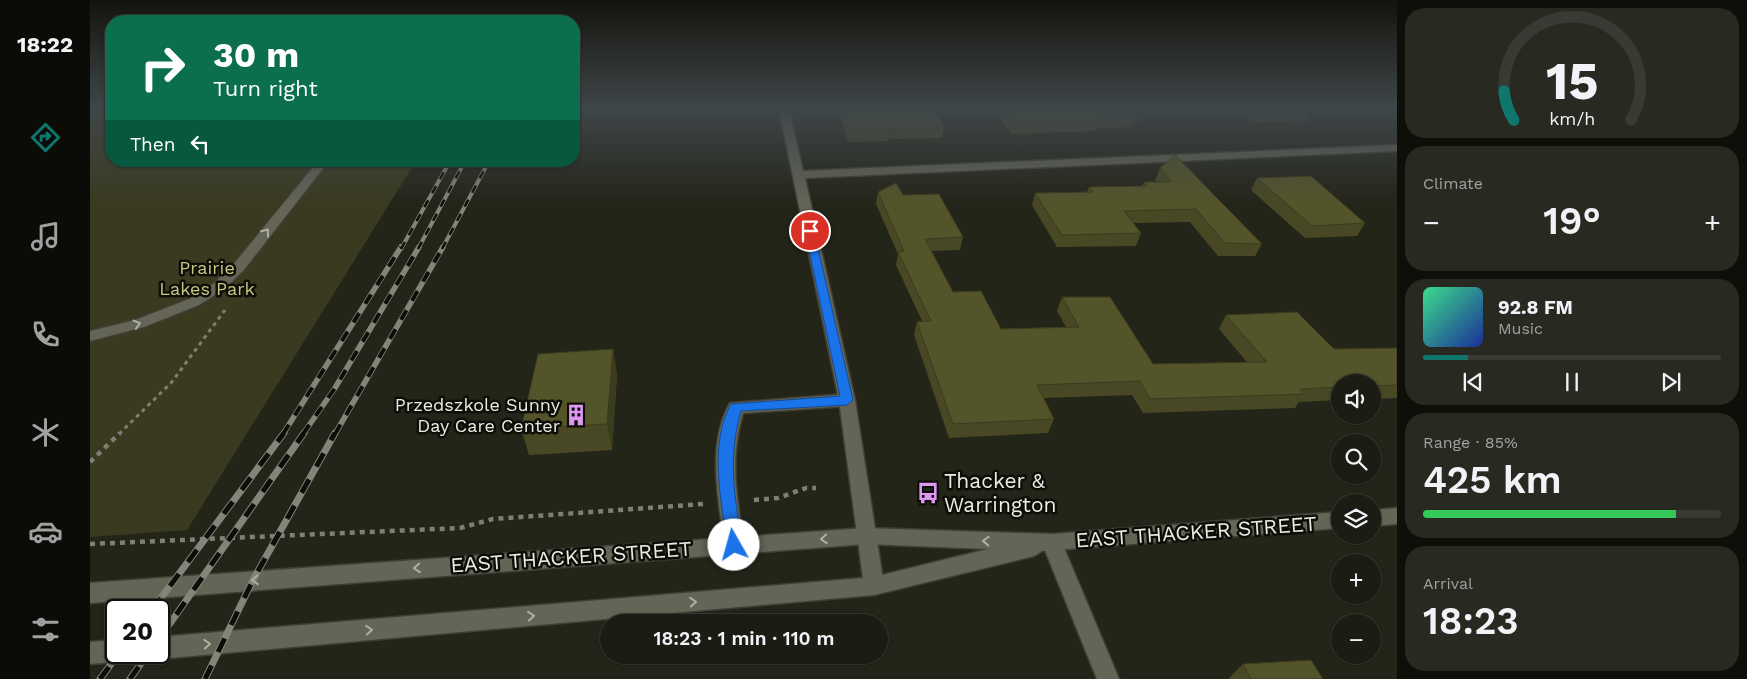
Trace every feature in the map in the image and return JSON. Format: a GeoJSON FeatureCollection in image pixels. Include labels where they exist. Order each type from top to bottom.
{"type":"FeatureCollection","features":[{"type":"Feature","properties":{"kind":"street"},"geometry":{"type":"LineString","coordinates":[[790,141],[847,400],[874,586]]}},
{"type":"Feature","properties":{"kind":"street"},"geometry":{"type":"LineString","coordinates":[[797,175],[1397,148]]}},
{"type":"Feature","properties":{"kind":"street"},"geometry":{"type":"LineString","coordinates":[[90,336],[139,324],[194,302],[218,287],[238,268],[319,167]]}},
{"type":"Feature","properties":{"kind":"street"},"geometry":{"type":"LineString","coordinates":[[734,545],[725,472],[727,438],[736,407],[847,400]]}},
{"type":"Feature","properties":{"kind":"street"},"geometry":{"type":"LineString","coordinates":[[1381,517],[1397,516]]}},
{"type":"Feature","properties":{"kind":"street","name":"EAST THACKER STREET"},"geometry":{"type":"LineString","coordinates":[[90,592],[866,536],[1052,543],[1331,521]]}},
{"type":"Feature","properties":{"kind":"street"},"geometry":{"type":"LineString","coordinates":[[1052,543],[1108,679]]}},
{"type":"Feature","properties":{"kind":"street","name":"EAST THACKER STREET"},"geometry":{"type":"LineString","coordinates":[[170,647],[874,586],[1052,543]]}},
{"type":"Feature","properties":{"kind":"street"},"geometry":{"type":"LineString","coordinates":[[90,653],[105,652]]}},
{"type":"Feature","properties":{"kind":"path"},"geometry":{"type":"LineString","coordinates":[[90,462],[171,383],[211,326],[230,304]]}},
{"type":"Feature","properties":{"kind":"path"},"geometry":{"type":"LineString","coordinates":[[90,544],[460,528],[493,519],[778,498],[806,488],[816,488]]}},
{"type":"Feature","properties":{"kind":"green space","name":"Prairie Lakes Park"},"geometry":{"type":"Polygon","coordinates":[[[90,141],[105,141],[105,167],[412,167],[187,530],[90,537],[90,141]]]}},
{"type":"Feature","properties":{"kind":"building"},"geometry":{"type":"Polygon","coordinates":[[[1175,155],[1262,244],[1225,243],[1196,209],[1124,211],[1141,233],[1062,235],[1035,193],[1093,192],[1089,187],[1147,186],[1144,182],[1172,182],[1160,168],[1175,155]]]}},
{"type":"Feature","properties":{"kind":"building"},"geometry":{"type":"Polygon","coordinates":[[[1311,176],[1365,223],[1312,226],[1257,178],[1311,176]]]}},
{"type":"Feature","properties":{"kind":"building"},"geometry":{"type":"Polygon","coordinates":[[[896,183],[903,195],[939,194],[963,237],[925,239],[953,292],[981,291],[1001,329],[1079,327],[1062,297],[1110,297],[1153,364],[1267,362],[1226,315],[1297,312],[1334,349],[1397,348],[1397,385],[1381,386],[1381,374],[1331,374],[1331,387],[1300,389],[1305,394],[1150,399],[1140,381],[1037,385],[1054,419],[953,424],[917,322],[931,321],[898,252],[904,251],[878,192],[896,183]]]}},
{"type":"Feature","properties":{"kind":"building"},"geometry":{"type":"Polygon","coordinates":[[[613,349],[607,424],[521,429],[538,354],[613,349]]]}},
{"type":"Feature","properties":{"kind":"building"},"geometry":{"type":"Polygon","coordinates":[[[1311,660],[1323,679],[1251,679],[1243,664],[1311,660]]]}},
{"type":"Feature","properties":{"kind":"railway"},"geometry":{"type":"LineString","coordinates":[[401,249],[447,167]]}},
{"type":"Feature","properties":{"kind":"railway"},"geometry":{"type":"LineString","coordinates":[[418,249],[462,167]]}},
{"type":"Feature","properties":{"kind":"railway"},"geometry":{"type":"LineString","coordinates":[[442,249],[486,167]]}},
{"type":"Feature","properties":{"kind":"railway"},"geometry":{"type":"LineString","coordinates":[[283,434],[401,247]]}},
{"type":"Feature","properties":{"kind":"railway"},"geometry":{"type":"LineString","coordinates":[[303,434],[335,388],[419,247]]}},
{"type":"Feature","properties":{"kind":"railway"},"geometry":{"type":"LineString","coordinates":[[335,434],[443,247]]}},
{"type":"Feature","properties":{"kind":"railway"},"geometry":{"type":"LineString","coordinates":[[160,599],[284,433]]}},
{"type":"Feature","properties":{"kind":"railway"},"geometry":{"type":"LineString","coordinates":[[170,623],[304,433]]}},
{"type":"Feature","properties":{"kind":"railway"},"geometry":{"type":"LineString","coordinates":[[205,679],[253,580],[335,433]]}},
{"type":"Feature","properties":{"kind":"railway"},"geometry":{"type":"LineString","coordinates":[[100,679],[111,664]]}},
{"type":"Feature","properties":{"kind":"railway"},"geometry":{"type":"LineString","coordinates":[[130,679],[141,664]]}},
{"type":"Feature","properties":{"kind":"place","name":"Przedszkole Sunny Day Care Center"},"geometry":{"type":"Point","coordinates":[576,415]}},
{"type":"Feature","properties":{"kind":"place","name":"Thacker & Warrington"},"geometry":{"type":"Point","coordinates":[928,493]}},
{"type":"Feature","properties":{"kind":"route"},"geometry":{"type":"LineString","coordinates":[[734,545],[725,472],[727,438],[736,407],[847,400],[810,231]]}}]}
